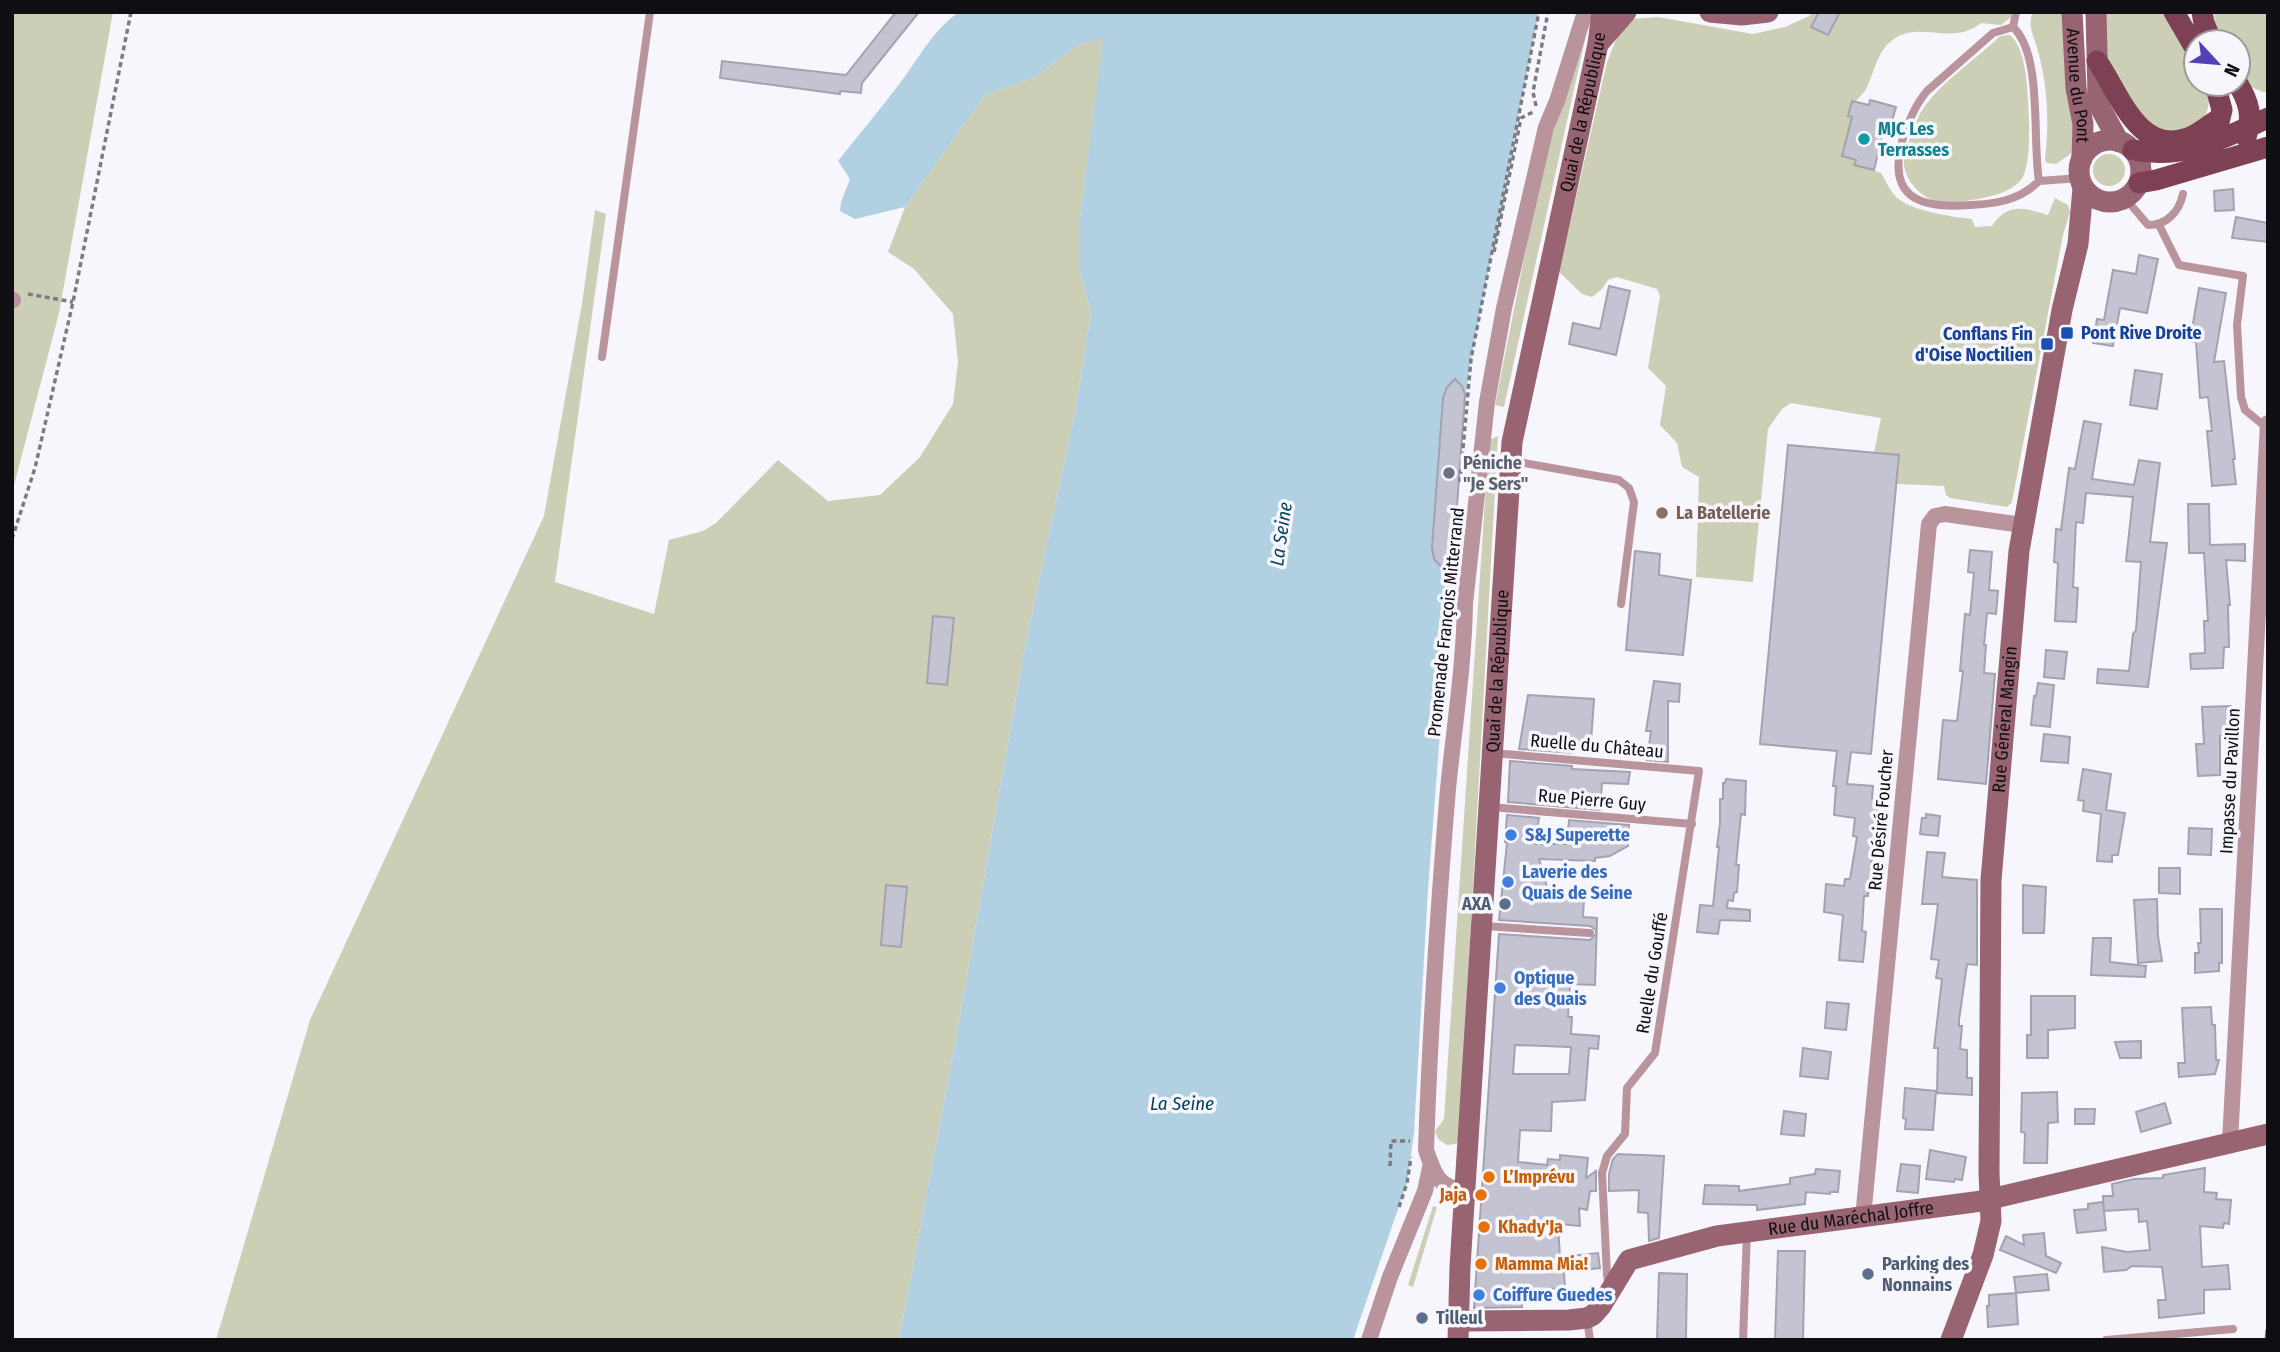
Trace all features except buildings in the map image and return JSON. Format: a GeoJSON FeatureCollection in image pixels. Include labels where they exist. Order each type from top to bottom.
{"type":"FeatureCollection","features":[{"type":"Feature","properties":{"kind":"main road","name":"Quai de la République"},"geometry":{"type":"LineString","coordinates":[[1459,1330],[1460,1267],[1467,1190],[1512,442],[1598,44],[1602,12]]}},
{"type":"Feature","properties":{"kind":"main road"},"geometry":{"type":"LineString","coordinates":[[1598,44],[1626,12]]}},
{"type":"Feature","properties":{"kind":"main road"},"geometry":{"type":"LineString","coordinates":[[1712,12],[1768,12]]}},
{"type":"Feature","properties":{"kind":"main road","name":"Avenue du Pont"},"geometry":{"type":"LineString","coordinates":[[2071,12],[2076,88],[2083,124],[2082,175]]}},
{"type":"Feature","properties":{"kind":"main road","name":"Avenue du Pont"},"geometry":{"type":"LineString","coordinates":[[2095,12],[2098,95],[2101,109],[2126,146]]}},
{"type":"Feature","properties":{"kind":"main road"},"geometry":{"type":"LineString","coordinates":[[2174,12],[2183,28]]}},
{"type":"Feature","properties":{"kind":"main road"},"geometry":{"type":"LineString","coordinates":[[2097,61],[2131,118],[2154,138],[2170,141],[2190,137],[2220,117]]}},
{"type":"Feature","properties":{"kind":"main road"},"geometry":{"type":"LineString","coordinates":[[2214,142],[2220,117],[2220,98]]}},
{"type":"Feature","properties":{"kind":"main road"},"geometry":{"type":"LineString","coordinates":[[2245,98],[2258,123]]}},
{"type":"Feature","properties":{"kind":"main road"},"geometry":{"type":"LineString","coordinates":[[2258,123],[2214,142],[2170,154],[2104,141],[2097,143],[2091,147],[2082,175],[2092,197],[2125,194],[2156,180],[2268,146]]}},
{"type":"Feature","properties":{"kind":"main road"},"geometry":{"type":"LineString","coordinates":[[2234,156],[2258,123]]}},
{"type":"Feature","properties":{"kind":"main road"},"geometry":{"type":"LineString","coordinates":[[2125,194],[2140,166],[2126,146]]}},
{"type":"Feature","properties":{"kind":"main road","name":"Rue Général Mangin"},"geometry":{"type":"LineString","coordinates":[[1951,1340],[1983,1255],[1991,1221],[1992,868],[2022,525],[2062,310],[2078,244],[2082,175]]}},
{"type":"Feature","properties":{"kind":"main road","name":"Rue Général Mangin"},"geometry":{"type":"LineString","coordinates":[[2078,244],[2125,194]]}},
{"type":"Feature","properties":{"kind":"main road","name":"Rue du Maréchal Joffre"},"geometry":{"type":"LineString","coordinates":[[1587,1318],[1601,1306],[1629,1260],[1717,1236],[1990,1199],[2268,1133]]}},
{"type":"Feature","properties":{"kind":"main road"},"geometry":{"type":"LineString","coordinates":[[1459,1330],[1587,1318]]}},
{"type":"Feature","properties":{"kind":"street","name":"Promenade François Mitterrand"},"geometry":{"type":"LineString","coordinates":[[1467,1190],[1452,1190],[1437,1178],[1426,1150],[1437,929],[1448,788],[1487,402],[1504,308],[1546,127],[1585,12]]}},
{"type":"Feature","properties":{"kind":"street","name":"Impasse du Pavillon"},"geometry":{"type":"LineString","coordinates":[[2237,1141],[2268,422]]}},
{"type":"Feature","properties":{"kind":"street","name":"Rue Désiré Foucher"},"geometry":{"type":"LineString","coordinates":[[1863,1218],[1928,524],[1935,516],[1945,514],[2022,525]]}},
{"type":"Feature","properties":{"kind":"street","name":"Promenade François Mitterrand"},"geometry":{"type":"LineString","coordinates":[[1369,1340],[1390,1276],[1425,1191],[1431,1163]]}},
{"type":"Feature","properties":{"kind":"lane"},"geometry":{"type":"LineString","coordinates":[[602,357],[650,12]]}},
{"type":"Feature","properties":{"kind":"lane"},"geometry":{"type":"LineString","coordinates":[[2013,27],[2017,12]]}},
{"type":"Feature","properties":{"kind":"lane"},"geometry":{"type":"LineString","coordinates":[[2013,27],[2021,34],[2028,51],[2039,181]]}},
{"type":"Feature","properties":{"kind":"lane"},"geometry":{"type":"LineString","coordinates":[[2013,27],[1993,33],[1918,102],[1909,121],[1897,173],[1905,190],[1919,201],[1933,206],[1998,203],[2031,189],[2039,181],[2082,175]]}},
{"type":"Feature","properties":{"kind":"lane"},"geometry":{"type":"LineString","coordinates":[[2125,194],[2148,225],[2159,225],[2174,215],[2183,194]]}},
{"type":"Feature","properties":{"kind":"lane"},"geometry":{"type":"LineString","coordinates":[[2159,225],[2179,265],[2243,276],[2237,325],[2241,397],[2245,410],[2267,428]]}},
{"type":"Feature","properties":{"kind":"lane"},"geometry":{"type":"LineString","coordinates":[[1511,460],[1619,480],[1629,488],[1634,502],[1621,604]]}},
{"type":"Feature","properties":{"kind":"lane","name":"Ruelle du Château"},"geometry":{"type":"LineString","coordinates":[[1493,753],[1699,771]]}},
{"type":"Feature","properties":{"kind":"lane","name":"Ruelle du Gouffé"},"geometry":{"type":"LineString","coordinates":[[1610,1290],[1602,1173],[1607,1156],[1625,1134],[1627,1088],[1655,1054],[1699,771]]}},
{"type":"Feature","properties":{"kind":"lane","name":"Rue Pierre Guy"},"geometry":{"type":"LineString","coordinates":[[1490,807],[1692,824]]}},
{"type":"Feature","properties":{"kind":"lane"},"geometry":{"type":"LineString","coordinates":[[1483,926],[1590,933]]}},
{"type":"Feature","properties":{"kind":"lane"},"geometry":{"type":"LineString","coordinates":[[1743,1340],[1746,1232]]}},
{"type":"Feature","properties":{"kind":"lane"},"geometry":{"type":"LineString","coordinates":[[1587,1318],[1590,1340]]}},
{"type":"Feature","properties":{"kind":"lane"},"geometry":{"type":"LineString","coordinates":[[2106,1340],[2233,1329]]}},
{"type":"Feature","properties":{"kind":"path"},"geometry":{"type":"LineString","coordinates":[[12,539],[36,468],[74,302],[131,12]]}},
{"type":"Feature","properties":{"kind":"path"},"geometry":{"type":"LineString","coordinates":[[1487,402],[1467,401],[1471,368],[1521,118],[1536,111],[1533,92],[1548,12]]}},
{"type":"Feature","properties":{"kind":"path"},"geometry":{"type":"LineString","coordinates":[[13,300],[29,294],[74,302]]}},
{"type":"Feature","properties":{"kind":"path"},"geometry":{"type":"LineString","coordinates":[[1390,1166],[1391,1141],[1426,1141]]}},
{"type":"Feature","properties":{"kind":"green space"},"geometry":{"type":"Polygon","coordinates":[[[12,12],[113,12],[59,313],[12,493],[12,12]]]}},
{"type":"Feature","properties":{"kind":"green space"},"geometry":{"type":"Polygon","coordinates":[[[1812,12],[2012,12],[2011,17],[2001,25],[1981,23],[1956,33],[1918,32],[1894,39],[1883,50],[1866,90],[1850,110],[1848,116],[1852,117],[1842,156],[1856,160],[1855,165],[1881,173],[1896,197],[1903,202],[1932,212],[1972,219],[1975,227],[1992,226],[2010,210],[2024,209],[2048,215],[2055,198],[2068,205],[2070,212],[2063,235],[2012,502],[2007,507],[1950,498],[1946,495],[1944,486],[1897,484],[1899,456],[1874,453],[1881,418],[1791,403],[1782,409],[1768,429],[1753,582],[1696,577],[1699,477],[1682,467],[1677,443],[1660,425],[1666,386],[1648,368],[1660,296],[1657,289],[1617,277],[1608,280],[1592,297],[1582,294],[1559,272],[1607,62],[1617,37],[1632,19],[1658,17],[1753,34],[1785,27],[1812,12]]]}},
{"type":"Feature","properties":{"kind":"green space"},"geometry":{"type":"Polygon","coordinates":[[[2033,12],[2067,12],[2073,95],[2073,152],[2056,164],[2047,163],[2045,160],[2046,94],[2038,49],[2031,28],[2033,12]]]}},
{"type":"Feature","properties":{"kind":"green space"},"geometry":{"type":"Polygon","coordinates":[[[2105,12],[2169,12],[2182,35],[2182,98],[2209,98],[2204,118],[2190,128],[2157,134],[2117,81],[2106,55],[2105,12]]]}},
{"type":"Feature","properties":{"kind":"green space"},"geometry":{"type":"Polygon","coordinates":[[[2214,12],[2268,12],[2268,93],[2252,87],[2252,28],[2215,26],[2214,12]]]}},
{"type":"Feature","properties":{"kind":"green space"},"geometry":{"type":"Polygon","coordinates":[[[1582,35],[1586,35],[1504,407],[1495,405],[1550,128],[1582,35]]]}},
{"type":"Feature","properties":{"kind":"green space"},"geometry":{"type":"Polygon","coordinates":[[[2010,35],[2022,56],[2027,84],[2029,142],[2027,164],[2021,180],[2001,193],[1968,201],[1940,202],[1929,199],[1913,186],[1904,167],[1905,152],[1917,120],[1932,97],[1954,75],[2000,36],[2010,35]]]}},
{"type":"Feature","properties":{"kind":"green space"},"geometry":{"type":"Polygon","coordinates":[[[1104,38],[1080,218],[1080,272],[1091,313],[1075,412],[1024,652],[955,1044],[899,1340],[216,1340],[310,1020],[544,516],[582,304],[595,210],[606,214],[555,582],[654,614],[669,540],[703,531],[716,523],[778,460],[828,501],[880,495],[920,457],[953,404],[958,362],[953,314],[914,269],[888,252],[905,207],[985,95],[1035,77],[1080,44],[1104,38]]]}},
{"type":"Feature","properties":{"kind":"green space"},"geometry":{"type":"Polygon","coordinates":[[[2109,154],[2120,159],[2125,170],[2120,181],[2109,186],[2098,181],[2093,170],[2098,159],[2109,154]]]}},
{"type":"Feature","properties":{"kind":"green space"},"geometry":{"type":"Polygon","coordinates":[[[1498,436],[1459,1139],[1456,1144],[1447,1145],[1438,1139],[1435,1131],[1444,1119],[1489,440],[1498,436]]]}},
{"type":"Feature","properties":{"kind":"green space"},"geometry":{"type":"Polygon","coordinates":[[[1433,1206],[1437,1207],[1413,1287],[1408,1285],[1433,1206]]]}},
{"type":"Feature","properties":{"kind":"water","name":"La Seine"},"geometry":{"type":"Polygon","coordinates":[[[959,12],[1539,12],[1466,394],[1428,889],[1414,1133],[1407,1183],[1353,1340],[899,1340],[955,1044],[1024,652],[1075,412],[1091,313],[1080,272],[1080,218],[1103,39],[1080,44],[1035,77],[985,95],[905,207],[855,219],[840,211],[850,179],[838,161],[933,36],[959,12]]]}},
{"type":"Feature","properties":{"kind":"railway"},"geometry":{"type":"LineString","coordinates":[[2267,1340],[2268,1327]]}},
{"type":"Feature","properties":{"kind":"place","name":"MJC Les Terrasses"},"geometry":{"type":"Point","coordinates":[1864,139]}},
{"type":"Feature","properties":{"kind":"place","name":"Pont Rive Droite"},"geometry":{"type":"Point","coordinates":[2067,333]}},
{"type":"Feature","properties":{"kind":"place","name":"Conflans Fin d'Oise Noctilien"},"geometry":{"type":"Point","coordinates":[2047,344]}},
{"type":"Feature","properties":{"kind":"place","name":"Péniche \"Je Sers\""},"geometry":{"type":"Point","coordinates":[1449,473]}},
{"type":"Feature","properties":{"kind":"place","name":"La Batellerie"},"geometry":{"type":"Point","coordinates":[1662,513]}},
{"type":"Feature","properties":{"kind":"place","name":"S&J Superette"},"geometry":{"type":"Point","coordinates":[1511,835]}},
{"type":"Feature","properties":{"kind":"place","name":"Laverie des Quais de Seine"},"geometry":{"type":"Point","coordinates":[1508,882]}},
{"type":"Feature","properties":{"kind":"place","name":"AXA"},"geometry":{"type":"Point","coordinates":[1505,904]}},
{"type":"Feature","properties":{"kind":"place","name":"Optique des Quais"},"geometry":{"type":"Point","coordinates":[1500,988]}},
{"type":"Feature","properties":{"kind":"place","name":"L’Imprévu"},"geometry":{"type":"Point","coordinates":[1489,1177]}},
{"type":"Feature","properties":{"kind":"place","name":"Jaja"},"geometry":{"type":"Point","coordinates":[1481,1195]}},
{"type":"Feature","properties":{"kind":"place","name":"Khady'Ja"},"geometry":{"type":"Point","coordinates":[1484,1227]}},
{"type":"Feature","properties":{"kind":"place","name":"Mamma Mia!"},"geometry":{"type":"Point","coordinates":[1481,1264]}},
{"type":"Feature","properties":{"kind":"place","name":"Parking des Nonnains"},"geometry":{"type":"Point","coordinates":[1868,1274]}},
{"type":"Feature","properties":{"kind":"place","name":"Coiffure Guedes"},"geometry":{"type":"Point","coordinates":[1479,1295]}},
{"type":"Feature","properties":{"kind":"place","name":"Tilleul"},"geometry":{"type":"Point","coordinates":[1422,1318]}}]}
